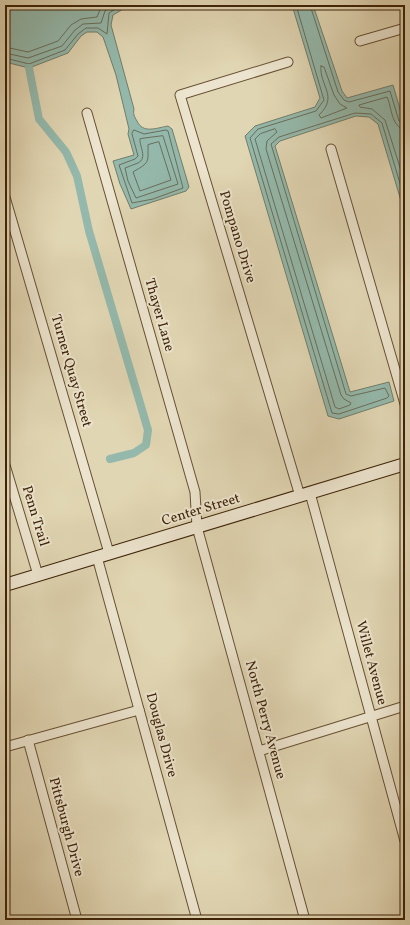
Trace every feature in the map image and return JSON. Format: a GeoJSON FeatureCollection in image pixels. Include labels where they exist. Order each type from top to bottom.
{"type":"FeatureCollection","features":[{"type":"Feature","properties":{"kind":"street"},"geometry":{"type":"LineString","coordinates":[[360,41],[405,28]]}},
{"type":"Feature","properties":{"kind":"street","name":"Pompano Drive"},"geometry":{"type":"LineString","coordinates":[[288,62],[180,95],[305,494]]}},
{"type":"Feature","properties":{"kind":"street","name":"Thayer Lane"},"geometry":{"type":"LineString","coordinates":[[87,113],[195,492],[197,527]]}},
{"type":"Feature","properties":{"kind":"street"},"geometry":{"type":"LineString","coordinates":[[331,149],[405,404]]}},
{"type":"Feature","properties":{"kind":"street","name":"Turner Quay Street"},"geometry":{"type":"LineString","coordinates":[[5,197],[109,553]]}},
{"type":"Feature","properties":{"kind":"street","name":"Center Street"},"geometry":{"type":"LineString","coordinates":[[5,584],[405,464]]}},
{"type":"Feature","properties":{"kind":"street","name":"Penn Trail"},"geometry":{"type":"LineString","coordinates":[[5,465],[38,575]]}},
{"type":"Feature","properties":{"kind":"street","name":"Willet Avenue"},"geometry":{"type":"LineString","coordinates":[[305,494],[371,717],[405,841]]}},
{"type":"Feature","properties":{"kind":"street","name":"North Perry Avenue"},"geometry":{"type":"LineString","coordinates":[[197,527],[305,920]]}},
{"type":"Feature","properties":{"kind":"street","name":"Douglas Drive"},"geometry":{"type":"LineString","coordinates":[[97,557],[197,920]]}},
{"type":"Feature","properties":{"kind":"street"},"geometry":{"type":"LineString","coordinates":[[259,751],[405,706]]}},
{"type":"Feature","properties":{"kind":"street"},"geometry":{"type":"LineString","coordinates":[[5,747],[140,710]]}},
{"type":"Feature","properties":{"kind":"street","name":"Pittsburgh Drive"},"geometry":{"type":"LineString","coordinates":[[28,740],[77,920]]}},
{"type":"Feature","properties":{"kind":"water"},"geometry":{"type":"Polygon","coordinates":[[[5,5],[130,5],[113,15],[111,25],[134,109],[134,115],[143,128],[154,129],[168,126],[172,129],[189,187],[186,191],[131,209],[120,184],[113,161],[134,155],[128,134],[129,129],[116,75],[103,37],[97,32],[87,32],[81,36],[68,53],[29,68],[5,62],[5,5]]]}},
{"type":"Feature","properties":{"kind":"water"},"geometry":{"type":"Polygon","coordinates":[[[292,5],[313,5],[342,91],[347,98],[393,85],[405,126],[405,214],[378,124],[369,117],[356,116],[280,141],[275,146],[350,392],[389,382],[394,401],[339,419],[328,416],[245,136],[255,126],[315,107],[320,98],[292,5]]]}},
{"type":"Feature","properties":{"kind":"waterway"},"geometry":{"type":"LineString","coordinates":[[29,68],[39,119],[66,152],[77,176],[89,231],[148,430],[146,445],[134,453],[110,459]]}}]}
